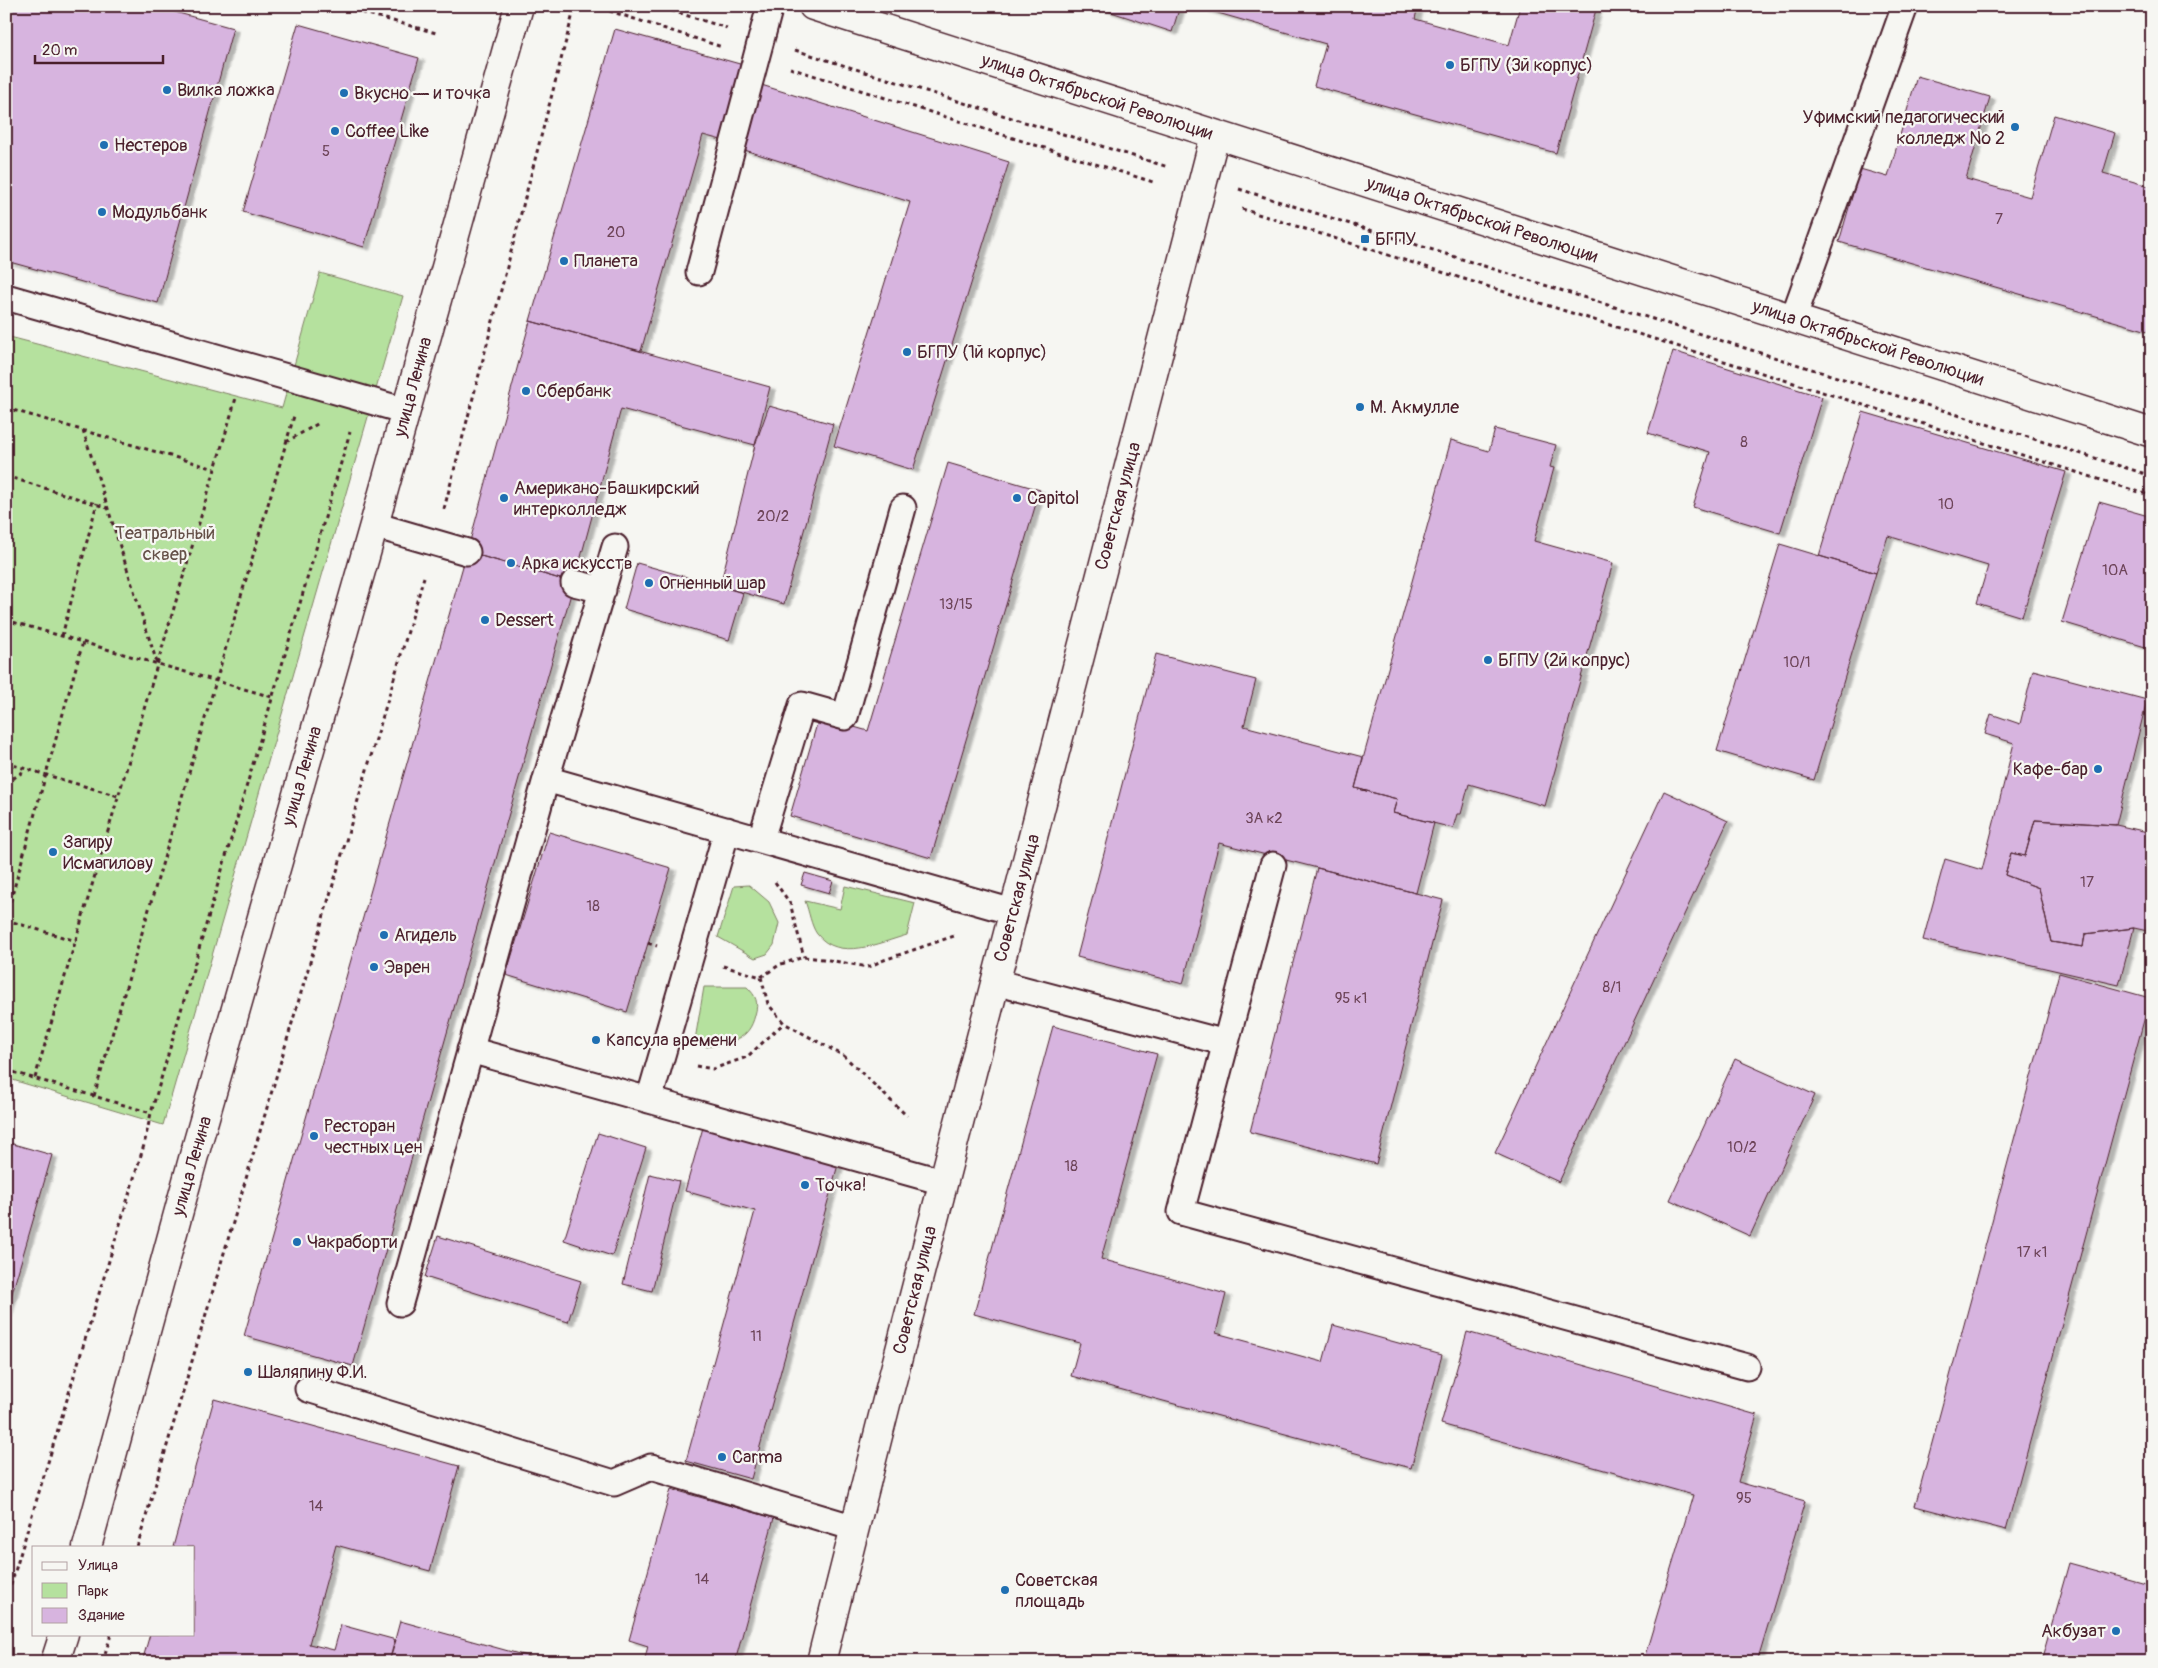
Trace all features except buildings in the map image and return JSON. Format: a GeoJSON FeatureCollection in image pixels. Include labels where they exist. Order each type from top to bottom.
{"type":"FeatureCollection","features":[{"type":"Feature","properties":{"kind":"street","name":"улица Ленина"},"geometry":{"type":"LineString","coordinates":[[88,1546],[196,1149],[374,525],[519,6]]}},
{"type":"Feature","properties":{"kind":"street","name":"улица Октябрьской Революции"},"geometry":{"type":"LineString","coordinates":[[813,6],[2152,433]]}},
{"type":"Feature","properties":{"kind":"street","name":"Советская улица"},"geometry":{"type":"LineString","coordinates":[[821,1662],[943,1182],[1215,135]]}},
{"type":"Feature","properties":{"kind":"street"},"geometry":{"type":"LineString","coordinates":[[55,1662],[63,1636]]}},
{"type":"Feature","properties":{"kind":"lane"},"geometry":{"type":"LineString","coordinates":[[699,272],[770,6]]}},
{"type":"Feature","properties":{"kind":"lane"},"geometry":{"type":"LineString","coordinates":[[1793,319],[1905,6]]}},
{"type":"Feature","properties":{"kind":"lane"},"geometry":{"type":"LineString","coordinates":[[6,297],[406,411]]}},
{"type":"Feature","properties":{"kind":"lane"},"geometry":{"type":"LineString","coordinates":[[761,839],[802,704],[845,717],[903,508]]}},
{"type":"Feature","properties":{"kind":"lane"},"geometry":{"type":"LineString","coordinates":[[374,525],[467,552]]}},
{"type":"Feature","properties":{"kind":"lane"},"geometry":{"type":"LineString","coordinates":[[400,1303],[546,779],[615,547]]}},
{"type":"Feature","properties":{"kind":"lane"},"geometry":{"type":"LineString","coordinates":[[574,583],[603,590]]}},
{"type":"Feature","properties":{"kind":"lane"},"geometry":{"type":"LineString","coordinates":[[546,779],[1013,912]]}},
{"type":"Feature","properties":{"kind":"lane"},"geometry":{"type":"LineString","coordinates":[[649,1100],[727,830]]}},
{"type":"Feature","properties":{"kind":"lane"},"geometry":{"type":"LineString","coordinates":[[1273,865],[1180,1212],[1747,1367]]}},
{"type":"Feature","properties":{"kind":"lane"},"geometry":{"type":"LineString","coordinates":[[995,982],[1226,1043]]}},
{"type":"Feature","properties":{"kind":"lane"},"geometry":{"type":"LineString","coordinates":[[470,1050],[943,1182]]}},
{"type":"Feature","properties":{"kind":"lane"},"geometry":{"type":"LineString","coordinates":[[308,1389],[614,1483],[651,1467],[855,1528]]}},
{"type":"Feature","properties":{"kind":"path"},"geometry":{"type":"LineString","coordinates":[[339,6],[436,33]]}},
{"type":"Feature","properties":{"kind":"path"},"geometry":{"type":"LineString","coordinates":[[137,1546],[435,543],[576,6]]}},
{"type":"Feature","properties":{"kind":"path"},"geometry":{"type":"LineString","coordinates":[[594,6],[759,48],[1203,178],[2152,476]]}},
{"type":"Feature","properties":{"kind":"path"},"geometry":{"type":"LineString","coordinates":[[656,6],[759,48],[1153,182]]}},
{"type":"Feature","properties":{"kind":"path"},"geometry":{"type":"LineString","coordinates":[[1242,210],[2152,496]]}},
{"type":"Feature","properties":{"kind":"path"},"geometry":{"type":"LineString","coordinates":[[35,1078],[246,366]]}},
{"type":"Feature","properties":{"kind":"path"},"geometry":{"type":"LineString","coordinates":[[94,1096],[304,382]]}},
{"type":"Feature","properties":{"kind":"path"},"geometry":{"type":"LineString","coordinates":[[6,1601],[8,1586],[144,1146],[151,1113],[360,398]]}},
{"type":"Feature","properties":{"kind":"path"},"geometry":{"type":"LineString","coordinates":[[6,408],[215,469]]}},
{"type":"Feature","properties":{"kind":"path"},"geometry":{"type":"LineString","coordinates":[[83,430],[158,664]]}},
{"type":"Feature","properties":{"kind":"path"},"geometry":{"type":"LineString","coordinates":[[6,476],[108,508]]}},
{"type":"Feature","properties":{"kind":"path"},"geometry":{"type":"LineString","coordinates":[[62,636],[97,503]]}},
{"type":"Feature","properties":{"kind":"path"},"geometry":{"type":"LineString","coordinates":[[6,620],[272,697]]}},
{"type":"Feature","properties":{"kind":"path"},"geometry":{"type":"LineString","coordinates":[[76,941],[6,918],[83,642]]}},
{"type":"Feature","properties":{"kind":"path"},"geometry":{"type":"LineString","coordinates":[[6,763],[118,796]]}},
{"type":"Feature","properties":{"kind":"path"},"geometry":{"type":"LineString","coordinates":[[6,783],[27,769]]}},
{"type":"Feature","properties":{"kind":"path"},"geometry":{"type":"LineString","coordinates":[[773,879],[790,902],[804,957]]}},
{"type":"Feature","properties":{"kind":"path"},"geometry":{"type":"LineString","coordinates":[[907,1116],[844,1056],[784,1023],[768,1004],[761,977],[781,964],[804,957],[868,967],[954,936]]}},
{"type":"Feature","properties":{"kind":"path"},"geometry":{"type":"LineString","coordinates":[[689,1064],[713,1069],[747,1057],[784,1023]]}},
{"type":"Feature","properties":{"kind":"path"},"geometry":{"type":"LineString","coordinates":[[6,1070],[151,1113]]}},
{"type":"Feature","properties":{"kind":"path"},"geometry":{"type":"LineString","coordinates":[[106,1662],[105,1655],[110,1636]]}},
{"type":"Feature","properties":{"kind":"green space","name":"Театральный сквер"},"geometry":{"type":"Polygon","coordinates":[[[320,273],[403,296],[163,1125],[6,1078],[6,336],[282,408],[320,273]]]}},
{"type":"Feature","properties":{"kind":"green space"},"geometry":{"type":"Polygon","coordinates":[[[749,885],[769,902],[779,923],[774,945],[767,954],[755,958],[718,937],[734,886],[749,885]]]}},
{"type":"Feature","properties":{"kind":"green space"},"geometry":{"type":"Polygon","coordinates":[[[845,886],[915,903],[907,935],[860,948],[836,947],[826,942],[815,931],[805,901],[840,909],[845,886]]]}},
{"type":"Feature","properties":{"kind":"green space"},"geometry":{"type":"Polygon","coordinates":[[[704,987],[747,987],[755,996],[756,1010],[752,1024],[744,1035],[731,1042],[707,1047],[695,1040],[704,987]]]}},
{"type":"Feature","properties":{"kind":"place","name":"БГПУ (3й корпус)"},"geometry":{"type":"Point","coordinates":[1450,65]}},
{"type":"Feature","properties":{"kind":"place","name":"Вилка ложка"},"geometry":{"type":"Point","coordinates":[167,90]}},
{"type":"Feature","properties":{"kind":"place","name":"Вкусно — и точка"},"geometry":{"type":"Point","coordinates":[344,93]}},
{"type":"Feature","properties":{"kind":"place","name":"Уфимский педагогический колледж № 2"},"geometry":{"type":"Point","coordinates":[2015,127]}},
{"type":"Feature","properties":{"kind":"place","name":"Coffee Like"},"geometry":{"type":"Point","coordinates":[335,131]}},
{"type":"Feature","properties":{"kind":"place","name":"Нестеров"},"geometry":{"type":"Point","coordinates":[104,145]}},
{"type":"Feature","properties":{"kind":"place","name":"Модульбанк"},"geometry":{"type":"Point","coordinates":[102,212]}},
{"type":"Feature","properties":{"kind":"place","name":"БГПУ"},"geometry":{"type":"Point","coordinates":[1365,239]}},
{"type":"Feature","properties":{"kind":"place","name":"Планета"},"geometry":{"type":"Point","coordinates":[564,261]}},
{"type":"Feature","properties":{"kind":"place","name":"БГПУ (1й корпус)"},"geometry":{"type":"Point","coordinates":[907,352]}},
{"type":"Feature","properties":{"kind":"place","name":"Сбербанк"},"geometry":{"type":"Point","coordinates":[526,391]}},
{"type":"Feature","properties":{"kind":"place","name":"М. Акмулле"},"geometry":{"type":"Point","coordinates":[1360,407]}},
{"type":"Feature","properties":{"kind":"place","name":"Американо-Башкирский интерколледж"},"geometry":{"type":"Point","coordinates":[504,498]}},
{"type":"Feature","properties":{"kind":"place","name":"Capitol"},"geometry":{"type":"Point","coordinates":[1017,498]}},
{"type":"Feature","properties":{"kind":"place","name":"Арка искусств"},"geometry":{"type":"Point","coordinates":[511,563]}},
{"type":"Feature","properties":{"kind":"place","name":"Огненный шар"},"geometry":{"type":"Point","coordinates":[649,583]}},
{"type":"Feature","properties":{"kind":"place","name":"Dessert"},"geometry":{"type":"Point","coordinates":[485,620]}},
{"type":"Feature","properties":{"kind":"place","name":"БГПУ (2й копрус)"},"geometry":{"type":"Point","coordinates":[1488,660]}},
{"type":"Feature","properties":{"kind":"place","name":"Кафе-бар"},"geometry":{"type":"Point","coordinates":[2098,769]}},
{"type":"Feature","properties":{"kind":"place","name":"Загиру Исмагилову"},"geometry":{"type":"Point","coordinates":[53,852]}},
{"type":"Feature","properties":{"kind":"place","name":"Агидель"},"geometry":{"type":"Point","coordinates":[384,935]}},
{"type":"Feature","properties":{"kind":"place","name":"Эврен"},"geometry":{"type":"Point","coordinates":[374,967]}},
{"type":"Feature","properties":{"kind":"place","name":"Капсула времени"},"geometry":{"type":"Point","coordinates":[596,1040]}},
{"type":"Feature","properties":{"kind":"place","name":"Ресторан честных цен"},"geometry":{"type":"Point","coordinates":[314,1136]}},
{"type":"Feature","properties":{"kind":"place","name":"Точка!"},"geometry":{"type":"Point","coordinates":[805,1185]}},
{"type":"Feature","properties":{"kind":"place","name":"Чакраборти"},"geometry":{"type":"Point","coordinates":[297,1242]}},
{"type":"Feature","properties":{"kind":"place","name":"Шаляпину Ф.И."},"geometry":{"type":"Point","coordinates":[248,1372]}},
{"type":"Feature","properties":{"kind":"place","name":"Carma"},"geometry":{"type":"Point","coordinates":[722,1457]}},
{"type":"Feature","properties":{"kind":"place","name":"Советская площадь"},"geometry":{"type":"Point","coordinates":[1005,1590]}},
{"type":"Feature","properties":{"kind":"place","name":"Акбузат"},"geometry":{"type":"Point","coordinates":[2116,1631]}}]}
